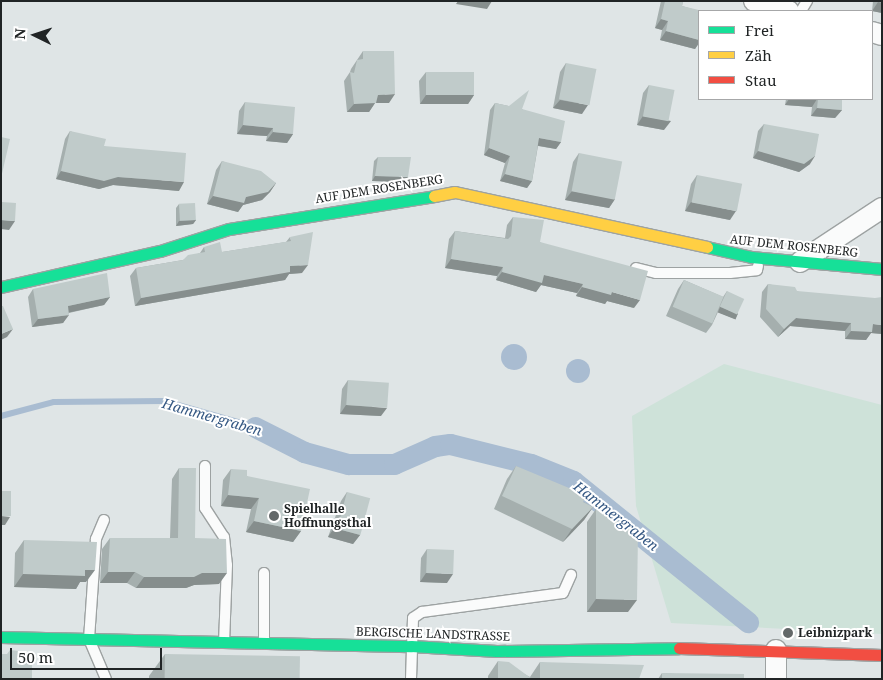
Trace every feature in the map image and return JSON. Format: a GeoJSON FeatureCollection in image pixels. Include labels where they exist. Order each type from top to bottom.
{"type":"FeatureCollection","features":[{"type":"Feature","properties":{"kind":"street"},"geometry":{"type":"LineString","coordinates":[[754,1],[786,10]]}},
{"type":"Feature","properties":{"kind":"street","name":"AUF DEM ROSENBERG"},"geometry":{"type":"LineString","coordinates":[[1,287],[160,251],[229,229],[455,192],[687,245],[762,258],[882,269]]}},
{"type":"Feature","properties":{"kind":"street"},"geometry":{"type":"LineString","coordinates":[[800,262],[882,208]]}},
{"type":"Feature","properties":{"kind":"street","name":"BERGISCHE LANDSTRASSE"},"geometry":{"type":"LineString","coordinates":[[1,637],[412,646],[497,651],[674,648],[882,655]]}},
{"type":"Feature","properties":{"kind":"street"},"geometry":{"type":"LineString","coordinates":[[776,650],[776,679]]}},
{"type":"Feature","properties":{"kind":"lane"},"geometry":{"type":"LineString","coordinates":[[621,264],[656,274],[730,273],[757,270],[762,258]]}},
{"type":"Feature","properties":{"kind":"lane"},"geometry":{"type":"LineString","coordinates":[[205,466],[205,508],[224,537],[227,565],[224,643]]}},
{"type":"Feature","properties":{"kind":"lane"},"geometry":{"type":"LineString","coordinates":[[104,520],[96,539],[89,639],[106,679]]}},
{"type":"Feature","properties":{"kind":"lane"},"geometry":{"type":"LineString","coordinates":[[264,573],[264,643]]}},
{"type":"Feature","properties":{"kind":"lane"},"geometry":{"type":"LineString","coordinates":[[410,679],[413,618],[422,612],[563,593],[571,575]]}},
{"type":"Feature","properties":{"kind":"green space"},"geometry":{"type":"Polygon","coordinates":[[[724,364],[882,405],[882,634],[671,623],[636,506],[632,416],[724,364]]]}},
{"type":"Feature","properties":{"kind":"water"},"geometry":{"type":"Polygon","coordinates":[[[514,344],[523,348],[527,357],[523,366],[514,370],[505,366],[501,357],[505,348],[514,344]]]}},
{"type":"Feature","properties":{"kind":"water"},"geometry":{"type":"Polygon","coordinates":[[[578,359],[583,360],[589,366],[589,376],[583,382],[578,383],[573,382],[567,376],[566,371],[567,366],[573,360],[578,359]]]}},
{"type":"Feature","properties":{"kind":"building"},"geometry":{"type":"Polygon","coordinates":[[[665,1],[683,1],[682,6],[699,10],[698,40],[666,31],[668,21],[661,19],[665,1]]]}},
{"type":"Feature","properties":{"kind":"building"},"geometry":{"type":"Polygon","coordinates":[[[363,51],[394,51],[395,94],[378,95],[376,103],[354,104],[350,72],[354,73],[357,60],[363,59],[363,51]]]}},
{"type":"Feature","properties":{"kind":"building"},"geometry":{"type":"Polygon","coordinates":[[[566,63],[596,69],[589,105],[559,99],[566,63]]]}},
{"type":"Feature","properties":{"kind":"building"},"geometry":{"type":"Polygon","coordinates":[[[426,72],[474,72],[474,95],[426,95],[426,72]]]}},
{"type":"Feature","properties":{"kind":"building"},"geometry":{"type":"Polygon","coordinates":[[[649,85],[675,90],[668,121],[643,116],[649,85]]]}},
{"type":"Feature","properties":{"kind":"building"},"geometry":{"type":"Polygon","coordinates":[[[529,90],[522,109],[565,121],[561,142],[539,138],[532,181],[505,174],[510,156],[489,148],[495,103],[509,106],[529,90]]]}},
{"type":"Feature","properties":{"kind":"building"},"geometry":{"type":"Polygon","coordinates":[[[818,100],[842,100],[842,110],[817,108],[818,100]]]}},
{"type":"Feature","properties":{"kind":"building"},"geometry":{"type":"Polygon","coordinates":[[[245,102],[295,107],[293,134],[273,132],[273,128],[243,125],[245,102]]]}},
{"type":"Feature","properties":{"kind":"building"},"geometry":{"type":"Polygon","coordinates":[[[764,124],[819,134],[815,156],[804,164],[758,151],[764,124]]]}},
{"type":"Feature","properties":{"kind":"building"},"geometry":{"type":"Polygon","coordinates":[[[70,131],[106,139],[104,146],[186,153],[184,182],[118,177],[104,181],[61,171],[70,131]]]}},
{"type":"Feature","properties":{"kind":"building"},"geometry":{"type":"Polygon","coordinates":[[[1,137],[10,139],[1,178],[1,137]]]}},
{"type":"Feature","properties":{"kind":"building"},"geometry":{"type":"Polygon","coordinates":[[[579,153],[622,161],[615,200],[572,191],[579,153]]]}},
{"type":"Feature","properties":{"kind":"building"},"geometry":{"type":"Polygon","coordinates":[[[378,157],[411,157],[408,177],[375,176],[378,157]]]}},
{"type":"Feature","properties":{"kind":"building"},"geometry":{"type":"Polygon","coordinates":[[[222,161],[261,171],[276,183],[268,192],[246,197],[244,203],[213,196],[222,161]]]}},
{"type":"Feature","properties":{"kind":"building"},"geometry":{"type":"Polygon","coordinates":[[[697,175],[742,184],[737,211],[692,202],[697,175]]]}},
{"type":"Feature","properties":{"kind":"building"},"geometry":{"type":"Polygon","coordinates":[[[1,196],[2,202],[16,203],[15,221],[1,220],[1,196]]]}},
{"type":"Feature","properties":{"kind":"building"},"geometry":{"type":"Polygon","coordinates":[[[195,203],[196,220],[180,221],[179,204],[195,203]]]}},
{"type":"Feature","properties":{"kind":"building"},"geometry":{"type":"Polygon","coordinates":[[[513,217],[544,220],[540,242],[648,271],[640,300],[612,292],[611,295],[582,287],[583,284],[544,275],[542,283],[502,272],[503,267],[451,259],[455,231],[508,239],[511,236],[513,217]]]}},
{"type":"Feature","properties":{"kind":"building"},"geometry":{"type":"Polygon","coordinates":[[[313,232],[308,265],[290,266],[290,272],[141,298],[136,268],[183,260],[188,255],[205,252],[204,247],[220,242],[222,252],[291,241],[290,237],[313,232]]]}},
{"type":"Feature","properties":{"kind":"building"},"geometry":{"type":"Polygon","coordinates":[[[107,273],[110,297],[68,306],[69,315],[38,319],[33,289],[107,273]]]}},
{"type":"Feature","properties":{"kind":"building"},"geometry":{"type":"Polygon","coordinates":[[[684,280],[724,297],[712,323],[673,307],[684,280]]]}},
{"type":"Feature","properties":{"kind":"building"},"geometry":{"type":"Polygon","coordinates":[[[768,284],[795,287],[797,291],[882,297],[882,325],[873,324],[872,332],[851,331],[851,323],[796,318],[784,329],[766,309],[768,284]]]}},
{"type":"Feature","properties":{"kind":"building"},"geometry":{"type":"Polygon","coordinates":[[[727,291],[744,299],[737,314],[720,306],[727,291]]]}},
{"type":"Feature","properties":{"kind":"building"},"geometry":{"type":"Polygon","coordinates":[[[1,306],[3,306],[13,329],[1,334],[1,306]]]}},
{"type":"Feature","properties":{"kind":"building"},"geometry":{"type":"Polygon","coordinates":[[[348,380],[389,383],[387,408],[346,405],[348,380]]]}},
{"type":"Feature","properties":{"kind":"building"},"geometry":{"type":"Polygon","coordinates":[[[516,466],[586,495],[583,502],[593,507],[572,529],[502,496],[516,466]]]}},
{"type":"Feature","properties":{"kind":"building"},"geometry":{"type":"Polygon","coordinates":[[[179,468],[196,468],[195,538],[226,539],[227,573],[202,573],[194,577],[144,577],[135,572],[108,572],[110,538],[178,538],[179,468]]]}},
{"type":"Feature","properties":{"kind":"building"},"geometry":{"type":"Polygon","coordinates":[[[231,469],[247,470],[247,476],[310,489],[301,531],[254,521],[259,498],[228,495],[231,469]]]}},
{"type":"Feature","properties":{"kind":"building"},"geometry":{"type":"Polygon","coordinates":[[[1,491],[11,491],[11,516],[1,516],[1,491]]]}},
{"type":"Feature","properties":{"kind":"building"},"geometry":{"type":"Polygon","coordinates":[[[347,492],[370,498],[360,535],[337,529],[347,492]]]}},
{"type":"Feature","properties":{"kind":"building"},"geometry":{"type":"Polygon","coordinates":[[[596,509],[638,532],[637,600],[596,599],[596,509]]]}},
{"type":"Feature","properties":{"kind":"building"},"geometry":{"type":"Polygon","coordinates":[[[24,540],[97,542],[95,570],[85,570],[85,576],[23,574],[24,540]]]}},
{"type":"Feature","properties":{"kind":"building"},"geometry":{"type":"Polygon","coordinates":[[[427,549],[454,550],[453,574],[426,573],[427,549]]]}},
{"type":"Feature","properties":{"kind":"building"},"geometry":{"type":"Polygon","coordinates":[[[10,650],[19,651],[32,663],[32,679],[1,678],[1,654],[7,654],[10,650]]]}},
{"type":"Feature","properties":{"kind":"building"},"geometry":{"type":"Polygon","coordinates":[[[165,654],[300,656],[300,679],[165,679],[165,654]]]}},
{"type":"Feature","properties":{"kind":"building"},"geometry":{"type":"Polygon","coordinates":[[[498,661],[509,662],[532,679],[498,679],[498,661]]]}},
{"type":"Feature","properties":{"kind":"building"},"geometry":{"type":"Polygon","coordinates":[[[540,662],[644,665],[639,679],[540,679],[540,662]]]}},
{"type":"Feature","properties":{"kind":"building"},"geometry":{"type":"Polygon","coordinates":[[[662,673],[744,674],[744,679],[662,679],[662,673]]]}},
{"type":"Feature","properties":{"kind":"waterway","name":"Hammergraben"},"geometry":{"type":"LineString","coordinates":[[1,416],[54,402],[164,401],[255,427]]}},
{"type":"Feature","properties":{"kind":"waterway","name":"Hammergraben"},"geometry":{"type":"LineString","coordinates":[[255,427],[304,452],[348,464],[394,464],[435,446],[450,444],[531,464],[573,481],[748,622]]}},
{"type":"Feature","properties":{"kind":"traffic: fast"},"geometry":{"type":"LineString","coordinates":[[1,287],[160,251],[229,229],[434,196]]}},
{"type":"Feature","properties":{"kind":"traffic: fast"},"geometry":{"type":"LineString","coordinates":[[707,247],[751,257],[882,269]]}},
{"type":"Feature","properties":{"kind":"traffic: fast"},"geometry":{"type":"LineString","coordinates":[[1,637],[411,646],[497,651],[679,648]]}},
{"type":"Feature","properties":{"kind":"traffic: slow"},"geometry":{"type":"LineString","coordinates":[[434,196],[455,192],[707,247]]}},
{"type":"Feature","properties":{"kind":"traffic: jam"},"geometry":{"type":"LineString","coordinates":[[679,648],[882,655]]}},
{"type":"Feature","properties":{"kind":"place","name":"Spielhalle Hoffnungsthal"},"geometry":{"type":"Point","coordinates":[274,516]}},
{"type":"Feature","properties":{"kind":"place","name":"Leibnizpark"},"geometry":{"type":"Point","coordinates":[788,633]}}]}
